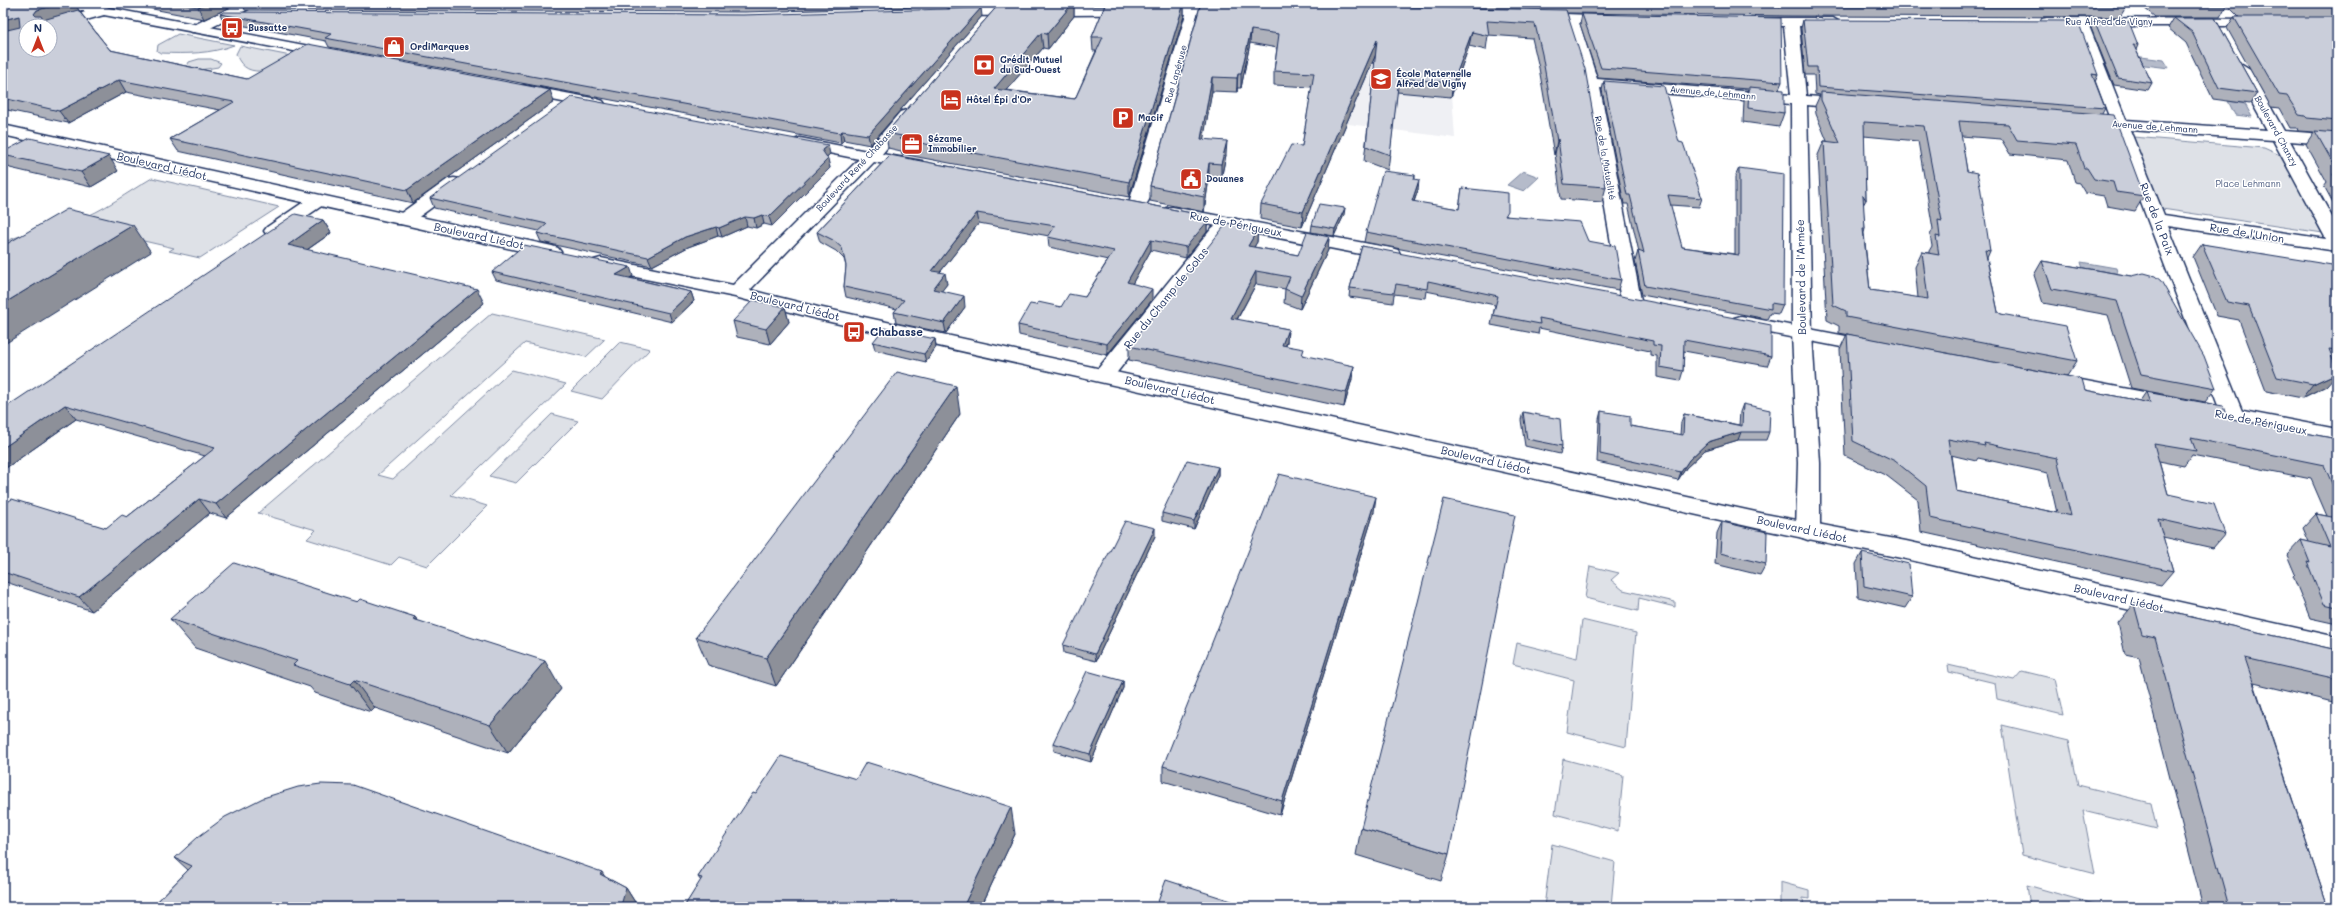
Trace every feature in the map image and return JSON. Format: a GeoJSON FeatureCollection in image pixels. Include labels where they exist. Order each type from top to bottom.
{"type":"FeatureCollection","features":[{"type":"Feature","properties":{"kind":"street"},"geometry":{"type":"LineString","coordinates":[[64,3],[344,57]]}},
{"type":"Feature","properties":{"kind":"street"},"geometry":{"type":"LineString","coordinates":[[983,28],[1001,7]]}},
{"type":"Feature","properties":{"kind":"street"},"geometry":{"type":"LineString","coordinates":[[934,12],[1001,7],[1185,8],[1247,13]]}},
{"type":"Feature","properties":{"kind":"street","name":"Rue Lapéruse"},"geometry":{"type":"LineString","coordinates":[[1142,206],[1141,198],[1185,8]]}},
{"type":"Feature","properties":{"kind":"street"},"geometry":{"type":"LineString","coordinates":[[197,29],[226,15],[254,9]]}},
{"type":"Feature","properties":{"kind":"street"},"geometry":{"type":"LineString","coordinates":[[58,24],[104,10]]}},
{"type":"Feature","properties":{"kind":"street"},"geometry":{"type":"LineString","coordinates":[[2217,15],[2222,36]]}},
{"type":"Feature","properties":{"kind":"street","name":"Rue Alfred de Vigny"},"geometry":{"type":"LineString","coordinates":[[2036,22],[2080,22],[2217,15],[2234,22],[2271,22]]}},
{"type":"Feature","properties":{"kind":"street"},"geometry":{"type":"LineString","coordinates":[[1527,17],[1624,19]]}},
{"type":"Feature","properties":{"kind":"street","name":"Rue de la Mutualité"},"geometry":{"type":"LineString","coordinates":[[1570,18],[1591,83],[1638,302],[1611,297]]}},
{"type":"Feature","properties":{"kind":"street"},"geometry":{"type":"LineString","coordinates":[[1734,22],[1846,22]]}},
{"type":"Feature","properties":{"kind":"street","name":"Boulevard de l'Armée"},"geometry":{"type":"LineString","coordinates":[[1791,22],[1799,100],[1802,334],[1809,463],[1808,531]]}},
{"type":"Feature","properties":{"kind":"street","name":"Rue de la Paix"},"geometry":{"type":"LineString","coordinates":[[2080,22],[2158,219],[2233,416]]}},
{"type":"Feature","properties":{"kind":"street","name":"Boulevard Chanzy"},"geometry":{"type":"LineString","coordinates":[[2234,56],[2337,242]]}},
{"type":"Feature","properties":{"kind":"street","name":"Avenue de Lehmann"},"geometry":{"type":"LineString","coordinates":[[1591,83],[1862,105]]}},
{"type":"Feature","properties":{"kind":"street"},"geometry":{"type":"LineString","coordinates":[[508,88],[613,107]]}},
{"type":"Feature","properties":{"kind":"street"},"geometry":{"type":"LineString","coordinates":[[552,113],[571,99]]}},
{"type":"Feature","properties":{"kind":"street","name":"Boulevard René Chabasse"},"geometry":{"type":"LineString","coordinates":[[737,292],[871,156],[916,104]]}},
{"type":"Feature","properties":{"kind":"street","name":"Avenue de Lehmann"},"geometry":{"type":"LineString","coordinates":[[2073,121],[2337,140]]}},
{"type":"Feature","properties":{"kind":"street","name":"Boulevard Liédot"},"geometry":{"type":"LineString","coordinates":[[3,130],[403,220],[737,292],[817,313],[1808,531],[1906,550],[2337,647]]}},
{"type":"Feature","properties":{"kind":"street"},"geometry":{"type":"LineString","coordinates":[[789,141],[934,168]]}},
{"type":"Feature","properties":{"kind":"street"},"geometry":{"type":"LineString","coordinates":[[403,220],[470,172]]}},
{"type":"Feature","properties":{"kind":"street"},"geometry":{"type":"LineString","coordinates":[[258,241],[317,201]]}},
{"type":"Feature","properties":{"kind":"street","name":"Rue de Périgueux"},"geometry":{"type":"LineString","coordinates":[[1142,206],[1408,258]]}},
{"type":"Feature","properties":{"kind":"street","name":"Rue de l'Union"},"geometry":{"type":"LineString","coordinates":[[2158,219],[2337,246]]}},
{"type":"Feature","properties":{"kind":"street","name":"Rue du Champ de Colas"},"geometry":{"type":"LineString","coordinates":[[1104,375],[1218,232],[1230,223]]}},
{"type":"Feature","properties":{"kind":"street"},"geometry":{"type":"LineString","coordinates":[[1721,318],[1887,350]]}},
{"type":"Feature","properties":{"kind":"street","name":"Rue de Périgueux"},"geometry":{"type":"LineString","coordinates":[[2035,378],[2337,436]]}},
{"type":"Feature","properties":{"kind":"shaded area","name":"École Maternelle Alfred de Vigny"},"geometry":{"type":"Polygon","coordinates":[[[1379,28],[1373,69],[1451,79],[1455,138],[1333,122],[1379,28]]]}},
{"type":"Feature","properties":{"kind":"green space"},"geometry":{"type":"Polygon","coordinates":[[[178,34],[234,45],[198,53],[161,53],[157,51],[158,45],[178,34]]]}},
{"type":"Feature","properties":{"kind":"green space"},"geometry":{"type":"Polygon","coordinates":[[[240,46],[301,58],[265,71],[256,71],[248,69],[241,63],[236,54],[240,46]]]}},
{"type":"Feature","properties":{"kind":"green space"},"geometry":{"type":"Polygon","coordinates":[[[199,59],[211,59],[221,63],[218,67],[200,70],[187,66],[189,62],[199,59]]]}},
{"type":"Feature","properties":{"kind":"green space","name":"Place Lehmann"},"geometry":{"type":"Polygon","coordinates":[[[2133,137],[2264,148],[2282,156],[2323,233],[2162,209],[2133,137]]]}},
{"type":"Feature","properties":{"kind":"green space"},"geometry":{"type":"Polygon","coordinates":[[[152,178],[279,207],[200,258],[169,251],[174,248],[92,229],[3,282],[3,243],[29,233],[67,224],[86,217],[106,207],[152,178]]]}},
{"type":"Feature","properties":{"kind":"green space"},"geometry":{"type":"Polygon","coordinates":[[[492,313],[605,339],[586,357],[525,343],[378,475],[393,479],[512,370],[566,384],[451,495],[487,506],[427,566],[399,557],[391,565],[307,539],[316,530],[258,513],[492,313]]]}},
{"type":"Feature","properties":{"kind":"green space"},"geometry":{"type":"Polygon","coordinates":[[[620,342],[650,349],[602,399],[571,391],[620,342]]]}},
{"type":"Feature","properties":{"kind":"green space"},"geometry":{"type":"Polygon","coordinates":[[[552,414],[578,421],[516,483],[489,476],[552,414]]]}},
{"type":"Feature","properties":{"kind":"green space"},"geometry":{"type":"Polygon","coordinates":[[[1590,566],[1619,573],[1611,580],[1623,590],[1675,602],[1675,607],[1639,598],[1638,611],[1585,598],[1590,566]]]}},
{"type":"Feature","properties":{"kind":"green space"},"geometry":{"type":"Polygon","coordinates":[[[1582,620],[1636,633],[1626,747],[1567,732],[1574,680],[1513,664],[1517,643],[1577,658],[1582,620]]]}},
{"type":"Feature","properties":{"kind":"green space"},"geometry":{"type":"Polygon","coordinates":[[[1948,665],[2014,680],[2022,671],[2055,679],[2063,715],[1997,699],[1995,683],[1949,672],[1948,665]]]}},
{"type":"Feature","properties":{"kind":"green space"},"geometry":{"type":"Polygon","coordinates":[[[2002,725],[2069,741],[2078,785],[2151,803],[2157,829],[2083,811],[2095,874],[2022,855],[2002,725]]]}},
{"type":"Feature","properties":{"kind":"green space"},"geometry":{"type":"Polygon","coordinates":[[[1563,759],[1623,775],[1618,831],[1555,814],[1563,759]]]}},
{"type":"Feature","properties":{"kind":"green space"},"geometry":{"type":"Polygon","coordinates":[[[1552,844],[1615,862],[1611,906],[1614,907],[1544,907],[1552,844]]]}},
{"type":"Feature","properties":{"kind":"green space"},"geometry":{"type":"Polygon","coordinates":[[[1780,882],[1809,890],[1809,899],[1803,898],[1804,907],[1780,907],[1780,882]]]}},
{"type":"Feature","properties":{"kind":"green space"},"geometry":{"type":"Polygon","coordinates":[[[2027,885],[2101,906],[2102,907],[2030,907],[2027,885]]]}},
{"type":"Feature","properties":{"kind":"water"},"geometry":{"type":"Polygon","coordinates":[[[2134,56],[2164,60],[2169,68],[2137,64],[2134,56]]]}},
{"type":"Feature","properties":{"kind":"water"},"geometry":{"type":"Polygon","coordinates":[[[2228,101],[2245,104],[2252,117],[2235,115],[2228,101]]]}},
{"type":"Feature","properties":{"kind":"water"},"geometry":{"type":"Polygon","coordinates":[[[1523,171],[1539,177],[1524,191],[1507,185],[1523,171]]]}},
{"type":"Feature","properties":{"kind":"water"},"geometry":{"type":"Polygon","coordinates":[[[2081,262],[2116,268],[2118,276],[2083,269],[2081,262]]]}},
{"type":"Feature","properties":{"kind":"building"},"geometry":{"type":"Polygon","coordinates":[[[3,3],[64,3],[37,10],[34,14],[36,16],[41,16],[42,18],[19,18],[19,16],[3,20],[3,3]]]}},
{"type":"Feature","properties":{"kind":"building"},"geometry":{"type":"Polygon","coordinates":[[[175,3],[208,3],[198,7],[175,3]]]}},
{"type":"Feature","properties":{"kind":"building"},"geometry":{"type":"Polygon","coordinates":[[[1000,3],[1073,3],[1047,34],[1041,33],[994,89],[1075,99],[1103,37],[1092,37],[1106,3],[1184,3],[1129,182],[899,139],[902,136],[886,133],[1000,3]]]}},
{"type":"Feature","properties":{"kind":"building"},"geometry":{"type":"Polygon","coordinates":[[[1201,3],[1566,10],[1585,69],[1606,187],[1564,184],[1558,139],[1557,141],[1542,54],[1535,24],[1487,21],[1489,36],[1472,32],[1453,83],[1399,78],[1390,155],[1366,146],[1377,40],[1303,212],[1261,204],[1291,145],[1302,146],[1314,73],[1274,71],[1279,34],[1251,30],[1241,74],[1238,74],[1237,78],[1212,77],[1201,139],[1227,141],[1221,164],[1209,163],[1204,197],[1150,186],[1201,3]]]}},
{"type":"Feature","properties":{"kind":"building"},"geometry":{"type":"Polygon","coordinates":[[[1585,3],[2124,3],[2126,7],[1795,7],[1585,3]]]}},
{"type":"Feature","properties":{"kind":"building"},"geometry":{"type":"Polygon","coordinates":[[[2158,3],[2224,3],[2226,6],[2161,6],[2158,3]]]}},
{"type":"Feature","properties":{"kind":"building"},"geometry":{"type":"Polygon","coordinates":[[[2244,3],[2337,3],[2337,6],[2247,6],[2244,3]]]}},
{"type":"Feature","properties":{"kind":"building"},"geometry":{"type":"Polygon","coordinates":[[[981,8],[868,135],[842,131],[840,133],[325,38],[331,34],[220,14],[224,12],[743,15],[981,8]]]}},
{"type":"Feature","properties":{"kind":"building"},"geometry":{"type":"Polygon","coordinates":[[[78,10],[110,50],[247,79],[308,44],[550,90],[407,190],[170,139],[234,102],[119,80],[59,111],[3,98],[3,31],[18,27],[18,58],[58,58],[58,18],[50,18],[78,10]]]}},
{"type":"Feature","properties":{"kind":"building"},"geometry":{"type":"Polygon","coordinates":[[[1582,14],[1781,18],[1782,82],[1601,68],[1582,14]]]}},
{"type":"Feature","properties":{"kind":"building"},"geometry":{"type":"Polygon","coordinates":[[[2234,17],[2337,17],[2337,121],[2307,118],[2299,115],[2287,96],[2279,95],[2234,17]]]}},
{"type":"Feature","properties":{"kind":"building"},"geometry":{"type":"Polygon","coordinates":[[[2174,18],[2215,18],[2257,93],[2219,88],[2192,32],[2174,18]]]}},
{"type":"Feature","properties":{"kind":"building"},"geometry":{"type":"Polygon","coordinates":[[[1803,20],[2078,21],[2098,75],[2092,74],[2105,108],[1818,87],[1817,67],[1808,67],[1803,20]]]}},
{"type":"Feature","properties":{"kind":"building"},"geometry":{"type":"Polygon","coordinates":[[[2095,22],[2129,22],[2138,45],[2133,44],[2152,83],[2118,78],[2095,22]]]}},
{"type":"Feature","properties":{"kind":"building"},"geometry":{"type":"Polygon","coordinates":[[[1604,81],[1664,86],[1679,142],[1683,143],[1702,198],[1668,195],[1682,247],[1739,255],[1739,168],[1784,174],[1783,305],[1771,303],[1771,309],[1645,286],[1638,251],[1644,253],[1630,195],[1627,195],[1604,81]]]}},
{"type":"Feature","properties":{"kind":"building"},"geometry":{"type":"Polygon","coordinates":[[[1749,87],[1784,90],[1784,113],[1748,108],[1749,87]]]}},
{"type":"Feature","properties":{"kind":"building"},"geometry":{"type":"Polygon","coordinates":[[[1821,92],[2114,115],[2144,196],[2116,192],[2113,182],[2094,179],[2087,168],[2084,168],[2076,145],[2017,140],[2008,124],[1959,121],[1967,171],[1977,173],[1980,185],[1990,251],[1985,250],[1998,312],[2001,314],[2066,326],[2077,361],[1846,317],[1846,311],[1833,305],[1824,141],[1840,143],[1821,100],[1821,92]],[[1864,122],[1866,200],[1863,195],[1865,229],[1863,229],[1870,290],[1928,299],[1922,252],[1939,255],[1936,236],[1940,237],[1938,220],[1942,221],[1924,126],[1864,122]]]}},
{"type":"Feature","properties":{"kind":"building"},"geometry":{"type":"Polygon","coordinates":[[[572,97],[828,145],[822,150],[828,159],[769,217],[762,215],[754,218],[745,217],[719,228],[716,227],[685,237],[648,257],[537,233],[547,224],[430,198],[572,97]]]}},
{"type":"Feature","properties":{"kind":"building"},"geometry":{"type":"Polygon","coordinates":[[[2315,131],[2337,133],[2337,170],[2315,131]]]}},
{"type":"Feature","properties":{"kind":"building"},"geometry":{"type":"Polygon","coordinates":[[[30,138],[109,156],[81,172],[3,155],[3,152],[30,138]]]}},
{"type":"Feature","properties":{"kind":"building"},"geometry":{"type":"Polygon","coordinates":[[[890,155],[1202,215],[1201,220],[1207,222],[1186,247],[1151,240],[1127,282],[1152,289],[1107,344],[1018,325],[1030,304],[1036,305],[1038,302],[1061,307],[1069,294],[1085,297],[1114,251],[1048,237],[1055,226],[977,213],[932,271],[945,273],[933,289],[964,296],[944,323],[894,312],[904,300],[844,287],[846,266],[842,248],[833,240],[817,232],[890,155]]]}},
{"type":"Feature","properties":{"kind":"building"},"geometry":{"type":"Polygon","coordinates":[[[1383,171],[1415,175],[1414,179],[1419,180],[1412,201],[1459,209],[1462,188],[1508,193],[1508,211],[1505,216],[1580,222],[1588,241],[1615,246],[1621,280],[1366,232],[1383,171]]]}},
{"type":"Feature","properties":{"kind":"building"},"geometry":{"type":"Polygon","coordinates":[[[2333,174],[2337,174],[2337,181],[2333,174]]]}},
{"type":"Feature","properties":{"kind":"building"},"geometry":{"type":"Polygon","coordinates":[[[1319,204],[1345,208],[1335,229],[1312,225],[1319,204]]]}},
{"type":"Feature","properties":{"kind":"building"},"geometry":{"type":"Polygon","coordinates":[[[67,209],[133,225],[3,304],[3,246],[67,209]]]}},
{"type":"Feature","properties":{"kind":"building"},"geometry":{"type":"Polygon","coordinates":[[[295,214],[323,220],[288,245],[477,289],[216,504],[199,499],[79,597],[3,572],[3,505],[12,499],[106,528],[122,515],[127,517],[215,448],[65,405],[3,448],[3,409],[295,214]]]}},
{"type":"Feature","properties":{"kind":"building"},"geometry":{"type":"Polygon","coordinates":[[[1227,223],[1258,229],[1248,246],[1298,255],[1307,232],[1329,237],[1301,296],[1285,289],[1290,277],[1256,271],[1231,318],[1288,329],[1282,345],[1304,349],[1302,355],[1354,366],[1346,393],[1129,346],[1227,223]]]}},
{"type":"Feature","properties":{"kind":"building"},"geometry":{"type":"Polygon","coordinates":[[[2202,244],[2332,265],[2337,274],[2337,350],[2329,349],[2337,373],[2313,384],[2277,377],[2249,306],[2227,302],[2202,244]]]}},
{"type":"Feature","properties":{"kind":"building"},"geometry":{"type":"Polygon","coordinates":[[[524,245],[630,267],[616,275],[691,292],[669,313],[492,272],[524,245]]]}},
{"type":"Feature","properties":{"kind":"building"},"geometry":{"type":"Polygon","coordinates":[[[1362,246],[1771,325],[1771,356],[1684,340],[1683,371],[1660,367],[1661,346],[1653,345],[1653,341],[1539,318],[1540,324],[1493,315],[1498,296],[1428,281],[1427,289],[1396,284],[1394,293],[1350,288],[1362,246]]]}},
{"type":"Feature","properties":{"kind":"building"},"geometry":{"type":"Polygon","coordinates":[[[2042,261],[2131,276],[2144,273],[2155,276],[2161,281],[2204,356],[2216,388],[2141,374],[2117,301],[2052,289],[2042,261]]]}},
{"type":"Feature","properties":{"kind":"building"},"geometry":{"type":"Polygon","coordinates":[[[753,300],[785,307],[766,329],[733,321],[753,300]]]}},
{"type":"Feature","properties":{"kind":"building"},"geometry":{"type":"Polygon","coordinates":[[[884,328],[935,339],[924,354],[873,342],[884,328]]]}},
{"type":"Feature","properties":{"kind":"building"},"geometry":{"type":"Polygon","coordinates":[[[1847,334],[2082,379],[2085,390],[2150,403],[2146,392],[2223,406],[2227,418],[2337,439],[2337,495],[2324,465],[2191,438],[2196,451],[2154,444],[2168,494],[2214,504],[2225,534],[2158,519],[2173,571],[1930,518],[1926,486],[1895,461],[1853,441],[1847,334]],[[1948,439],[1956,491],[2071,516],[2057,458],[1984,443],[1985,446],[1948,439]]]}},
{"type":"Feature","properties":{"kind":"building"},"geometry":{"type":"Polygon","coordinates":[[[897,372],[956,386],[766,658],[696,637],[897,372]]]}},
{"type":"Feature","properties":{"kind":"building"},"geometry":{"type":"Polygon","coordinates":[[[1743,404],[1770,410],[1769,432],[1741,432],[1708,442],[1689,460],[1681,472],[1600,454],[1601,411],[1630,416],[1630,426],[1683,435],[1684,414],[1742,426],[1743,404]]]}},
{"type":"Feature","properties":{"kind":"building"},"geometry":{"type":"Polygon","coordinates":[[[1523,412],[1560,419],[1562,446],[1527,439],[1523,412]]]}},
{"type":"Feature","properties":{"kind":"building"},"geometry":{"type":"Polygon","coordinates":[[[1187,460],[1218,467],[1194,521],[1162,513],[1187,460]]]}},
{"type":"Feature","properties":{"kind":"building"},"geometry":{"type":"Polygon","coordinates":[[[1279,474],[1376,497],[1282,801],[1163,766],[1279,474]]]}},
{"type":"Feature","properties":{"kind":"building"},"geometry":{"type":"Polygon","coordinates":[[[1444,499],[1515,515],[1449,854],[1361,828],[1444,499]]]}},
{"type":"Feature","properties":{"kind":"building"},"geometry":{"type":"Polygon","coordinates":[[[2316,514],[2337,518],[2337,607],[2324,604],[2307,562],[2310,563],[2301,540],[2330,547],[2316,514]]]}},
{"type":"Feature","properties":{"kind":"building"},"geometry":{"type":"Polygon","coordinates":[[[1125,521],[1155,528],[1095,654],[1063,645],[1125,521]]]}},
{"type":"Feature","properties":{"kind":"building"},"geometry":{"type":"Polygon","coordinates":[[[1722,522],[1767,532],[1766,564],[1720,553],[1722,522]]]}},
{"type":"Feature","properties":{"kind":"building"},"geometry":{"type":"Polygon","coordinates":[[[1862,553],[1909,564],[1912,597],[1864,586],[1862,553]]]}},
{"type":"Feature","properties":{"kind":"building"},"geometry":{"type":"Polygon","coordinates":[[[234,563],[357,602],[360,599],[415,617],[413,619],[545,661],[490,725],[354,680],[350,684],[293,665],[297,661],[170,619],[234,563]]]}},
{"type":"Feature","properties":{"kind":"building"},"geometry":{"type":"Polygon","coordinates":[[[2134,604],[2337,650],[2337,679],[2245,658],[2328,907],[2229,907],[2155,637],[2142,634],[2134,604]]]}},
{"type":"Feature","properties":{"kind":"building"},"geometry":{"type":"Polygon","coordinates":[[[1087,671],[1123,681],[1090,754],[1053,743],[1087,671]]]}},
{"type":"Feature","properties":{"kind":"building"},"geometry":{"type":"Polygon","coordinates":[[[781,756],[856,779],[866,762],[1011,807],[963,907],[684,907],[702,878],[698,877],[753,793],[756,794],[781,756]]]}},
{"type":"Feature","properties":{"kind":"building"},"geometry":{"type":"Polygon","coordinates":[[[321,784],[353,785],[602,872],[600,874],[626,888],[622,902],[618,907],[152,907],[192,866],[175,858],[198,837],[225,817],[263,798],[298,787],[321,784]]]}},
{"type":"Feature","properties":{"kind":"building"},"geometry":{"type":"Polygon","coordinates":[[[1166,880],[1247,906],[1247,907],[1156,907],[1166,880]]]}},
{"type":"Feature","properties":{"kind":"place","name":"Bussatte"},"geometry":{"type":"Point","coordinates":[232,28]}},
{"type":"Feature","properties":{"kind":"place","name":"OrdiMarques"},"geometry":{"type":"Point","coordinates":[394,47]}},
{"type":"Feature","properties":{"kind":"place","name":"Crédit Mutuel du Sud-Ouest"},"geometry":{"type":"Point","coordinates":[984,65]}},
{"type":"Feature","properties":{"kind":"place","name":"École Maternelle Alfred de Vigny"},"geometry":{"type":"Point","coordinates":[1381,79]}},
{"type":"Feature","properties":{"kind":"place","name":"Hôtel Épi d'Or"},"geometry":{"type":"Point","coordinates":[951,100]}},
{"type":"Feature","properties":{"kind":"place","name":"Macif"},"geometry":{"type":"Point","coordinates":[1123,118]}},
{"type":"Feature","properties":{"kind":"place","name":"Sézame Immobilier"},"geometry":{"type":"Point","coordinates":[912,144]}},
{"type":"Feature","properties":{"kind":"place","name":"Douanes"},"geometry":{"type":"Point","coordinates":[1191,179]}},
{"type":"Feature","properties":{"kind":"place","name":"Chabasse"},"geometry":{"type":"Point","coordinates":[854,332]}}]}
